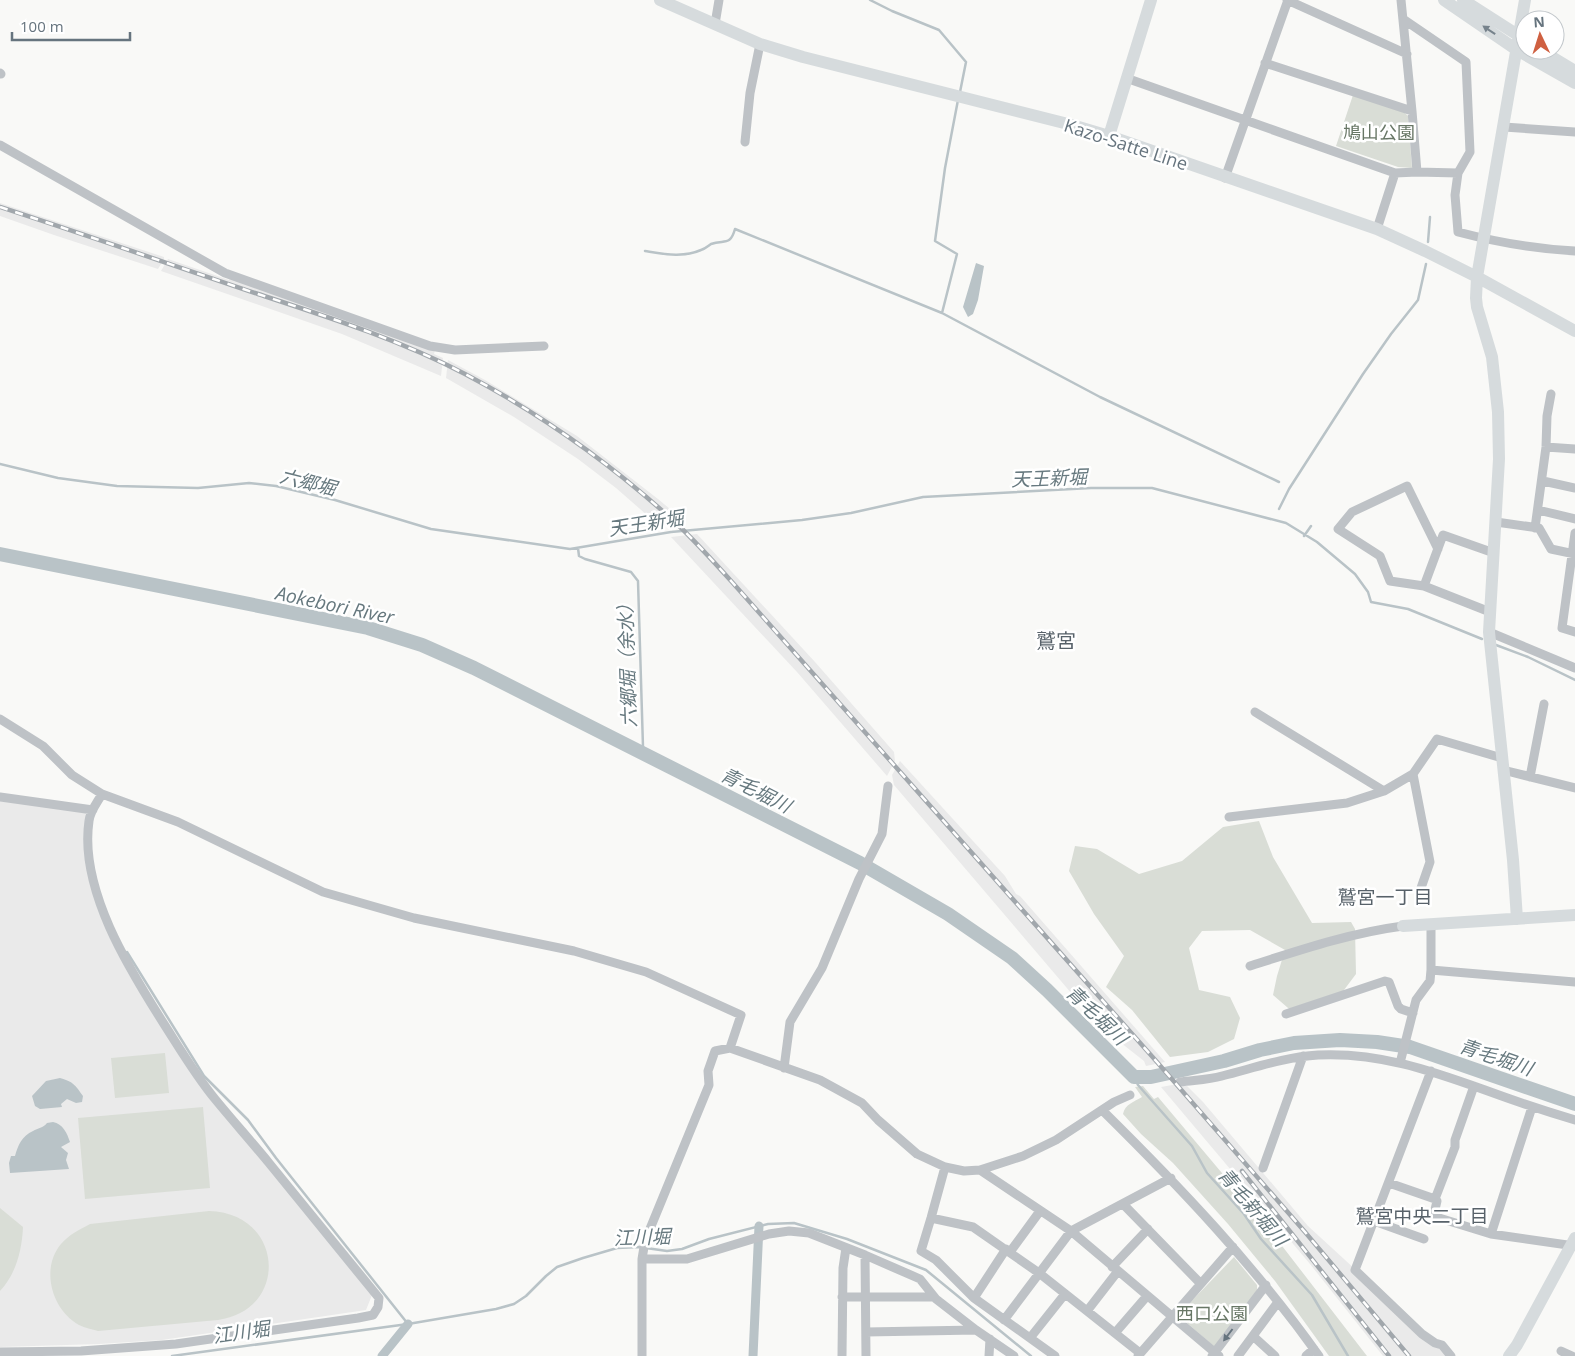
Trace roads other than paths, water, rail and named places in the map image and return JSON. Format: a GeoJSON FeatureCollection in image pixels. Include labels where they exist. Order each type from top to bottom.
{"type":"FeatureCollection","features":[{"type":"Feature","properties":{"kind":"street","name":"Kazo-Satte Line"},"geometry":{"type":"LineString","coordinates":[[660,0],[760,44],[803,58],[1027,113],[1109,136],[1225,178],[1377,229],[1478,277],[1575,331]]}},
{"type":"Feature","properties":{"kind":"street"},"geometry":{"type":"LineString","coordinates":[[715,24],[718,0]]}},
{"type":"Feature","properties":{"kind":"street"},"geometry":{"type":"LineString","coordinates":[[1109,136],[1151,0]]}},
{"type":"Feature","properties":{"kind":"street"},"geometry":{"type":"LineString","coordinates":[[1225,178],[1287,0],[1407,54]]}},
{"type":"Feature","properties":{"kind":"street"},"geometry":{"type":"LineString","coordinates":[[1401,0],[1417,172]]}},
{"type":"Feature","properties":{"kind":"street"},"geometry":{"type":"LineString","coordinates":[[1444,0],[1515,39]]}},
{"type":"Feature","properties":{"kind":"street"},"geometry":{"type":"LineString","coordinates":[[1464,0],[1515,38]]}},
{"type":"Feature","properties":{"kind":"street"},"geometry":{"type":"LineString","coordinates":[[1403,19],[1466,62],[1470,152],[1458,173],[1455,195],[1458,232],[1484,239],[1575,251]]}},
{"type":"Feature","properties":{"kind":"street"},"geometry":{"type":"LineString","coordinates":[[745,142],[750,93],[760,44]]}},
{"type":"Feature","properties":{"kind":"street"},"geometry":{"type":"LineString","coordinates":[[1517,60],[1484,239],[1476,298],[1477,308],[1492,358],[1498,412],[1499,452],[1489,632],[1518,919]]}},
{"type":"Feature","properties":{"kind":"street"},"geometry":{"type":"LineString","coordinates":[[1544,60],[1575,84]]}},
{"type":"Feature","properties":{"kind":"street"},"geometry":{"type":"LineString","coordinates":[[1557,60],[1575,71]]}},
{"type":"Feature","properties":{"kind":"street"},"geometry":{"type":"LineString","coordinates":[[1265,63],[1412,111]]}},
{"type":"Feature","properties":{"kind":"street"},"geometry":{"type":"LineString","coordinates":[[1126,78],[1395,173],[1458,173]]}},
{"type":"Feature","properties":{"kind":"street"},"geometry":{"type":"LineString","coordinates":[[1504,127],[1575,132]]}},
{"type":"Feature","properties":{"kind":"street"},"geometry":{"type":"LineString","coordinates":[[0,145],[225,273],[249,282],[438,347],[455,350],[544,346]]}},
{"type":"Feature","properties":{"kind":"street"},"geometry":{"type":"LineString","coordinates":[[1377,229],[1395,173]]}},
{"type":"Feature","properties":{"kind":"street"},"geometry":{"type":"LineString","coordinates":[[1536,528],[1543,481],[1547,416],[1551,394]]}},
{"type":"Feature","properties":{"kind":"street"},"geometry":{"type":"LineString","coordinates":[[1546,448],[1575,449]]}},
{"type":"Feature","properties":{"kind":"street"},"geometry":{"type":"LineString","coordinates":[[1543,481],[1575,488]]}},
{"type":"Feature","properties":{"kind":"street"},"geometry":{"type":"LineString","coordinates":[[1438,549],[1407,486],[1352,512],[1338,529],[1380,556],[1390,581],[1424,586],[1490,612]]}},
{"type":"Feature","properties":{"kind":"street"},"geometry":{"type":"LineString","coordinates":[[1538,510],[1575,519]]}},
{"type":"Feature","properties":{"kind":"street"},"geometry":{"type":"LineString","coordinates":[[1496,522],[1538,528],[1551,549],[1573,554]]}},
{"type":"Feature","properties":{"kind":"street"},"geometry":{"type":"LineString","coordinates":[[1575,533],[1562,628],[1575,632]]}},
{"type":"Feature","properties":{"kind":"street"},"geometry":{"type":"LineString","coordinates":[[1424,586],[1443,535],[1494,553]]}},
{"type":"Feature","properties":{"kind":"street"},"geometry":{"type":"LineString","coordinates":[[1489,632],[1575,668]]}},
{"type":"Feature","properties":{"kind":"street"},"geometry":{"type":"LineString","coordinates":[[1530,777],[1544,704]]}},
{"type":"Feature","properties":{"kind":"street"},"geometry":{"type":"LineString","coordinates":[[1255,712],[1384,790]]}},
{"type":"Feature","properties":{"kind":"street"},"geometry":{"type":"LineString","coordinates":[[0,719],[43,746],[72,775],[102,794],[178,822],[323,892],[414,918],[574,951],[646,972],[741,1015],[730,1048]]}},
{"type":"Feature","properties":{"kind":"street"},"geometry":{"type":"LineString","coordinates":[[1228,817],[1347,803],[1384,790],[1413,774],[1437,739],[1530,777],[1575,788]]}},
{"type":"Feature","properties":{"kind":"street"},"geometry":{"type":"LineString","coordinates":[[1413,774],[1430,862],[1420,888]]}},
{"type":"Feature","properties":{"kind":"street"},"geometry":{"type":"LineString","coordinates":[[784,1068],[790,1022],[822,968],[859,879],[883,829],[888,786]]}},
{"type":"Feature","properties":{"kind":"street"},"geometry":{"type":"LineString","coordinates":[[0,1352],[81,1351],[176,1344],[358,1318],[373,1315],[378,1307],[379,1298],[214,1098],[172,1037],[132,973],[110,928],[94,885],[88,850],[89,820],[102,794]]}},
{"type":"Feature","properties":{"kind":"street"},"geometry":{"type":"LineString","coordinates":[[0,797],[93,810]]}},
{"type":"Feature","properties":{"kind":"street"},"geometry":{"type":"LineString","coordinates":[[1250,966],[1305,948],[1368,932],[1403,926],[1575,915]]}},
{"type":"Feature","properties":{"kind":"street"},"geometry":{"type":"LineString","coordinates":[[1400,1060],[1416,1000],[1430,981],[1431,924]]}},
{"type":"Feature","properties":{"kind":"street"},"geometry":{"type":"LineString","coordinates":[[1431,970],[1575,982]]}},
{"type":"Feature","properties":{"kind":"street"},"geometry":{"type":"LineString","coordinates":[[1286,1014],[1385,981],[1389,982],[1398,1006],[1413,1013]]}},
{"type":"Feature","properties":{"kind":"street"},"geometry":{"type":"LineString","coordinates":[[642,1356],[642,1259],[645,1241],[709,1085],[708,1071],[715,1051],[730,1048],[820,1080],[862,1103],[878,1120],[917,1154],[945,1167],[964,1171],[980,1170],[1023,1156],[1056,1140],[1102,1110],[1130,1095]]}},
{"type":"Feature","properties":{"kind":"street"},"geometry":{"type":"LineString","coordinates":[[1263,1168],[1303,1056]]}},
{"type":"Feature","properties":{"kind":"street"},"geometry":{"type":"LineString","coordinates":[[1180,1082],[1221,1076],[1303,1056],[1377,1057],[1400,1060],[1532,1107],[1575,1120]]}},
{"type":"Feature","properties":{"kind":"street"},"geometry":{"type":"LineString","coordinates":[[1431,1071],[1355,1270],[1422,1334],[1435,1343],[1442,1345],[1451,1356]]}},
{"type":"Feature","properties":{"kind":"street"},"geometry":{"type":"LineString","coordinates":[[1474,1086],[1455,1140],[1455,1146],[1435,1199],[1437,1201],[1434,1214],[1436,1217],[1491,1234],[1574,1243],[1516,1350],[1509,1356]]}},
{"type":"Feature","properties":{"kind":"street"},"geometry":{"type":"LineString","coordinates":[[1491,1234],[1532,1107]]}},
{"type":"Feature","properties":{"kind":"street"},"geometry":{"type":"LineString","coordinates":[[1102,1110],[1171,1178],[1266,1285],[1316,1353],[1306,1356]]}},
{"type":"Feature","properties":{"kind":"street"},"geometry":{"type":"LineString","coordinates":[[945,1167],[920,1251],[936,1260],[974,1298],[1055,1356]]}},
{"type":"Feature","properties":{"kind":"street"},"geometry":{"type":"LineString","coordinates":[[980,1170],[1071,1231],[1215,1355],[1266,1285]]}},
{"type":"Feature","properties":{"kind":"street"},"geometry":{"type":"LineString","coordinates":[[1004,1320],[1071,1231],[1171,1178]]}},
{"type":"Feature","properties":{"kind":"street"},"geometry":{"type":"LineString","coordinates":[[1388,1182],[1435,1199]]}},
{"type":"Feature","properties":{"kind":"street"},"geometry":{"type":"LineString","coordinates":[[1123,1204],[1200,1283]]}},
{"type":"Feature","properties":{"kind":"street"},"geometry":{"type":"LineString","coordinates":[[974,1298],[1040,1210]]}},
{"type":"Feature","properties":{"kind":"street"},"geometry":{"type":"LineString","coordinates":[[931,1218],[973,1227],[1065,1294],[1115,1333],[1139,1355],[1233,1247]]}},
{"type":"Feature","properties":{"kind":"street"},"geometry":{"type":"LineString","coordinates":[[1374,1221],[1424,1239]]}},
{"type":"Feature","properties":{"kind":"street"},"geometry":{"type":"LineString","coordinates":[[1087,1311],[1115,1269],[1148,1230]]}},
{"type":"Feature","properties":{"kind":"street"},"geometry":{"type":"LineString","coordinates":[[642,1259],[686,1259],[768,1234],[789,1231],[810,1233],[920,1279],[934,1296],[976,1330],[1014,1356]]}},
{"type":"Feature","properties":{"kind":"street"},"geometry":{"type":"LineString","coordinates":[[842,1356],[843,1268],[846,1248]]}},
{"type":"Feature","properties":{"kind":"street"},"geometry":{"type":"LineString","coordinates":[[865,1255],[866,1356]]}},
{"type":"Feature","properties":{"kind":"street"},"geometry":{"type":"LineString","coordinates":[[1030,1338],[1065,1294]]}},
{"type":"Feature","properties":{"kind":"street"},"geometry":{"type":"LineString","coordinates":[[842,1297],[934,1296]]}},
{"type":"Feature","properties":{"kind":"street"},"geometry":{"type":"LineString","coordinates":[[1115,1333],[1147,1296]]}},
{"type":"Feature","properties":{"kind":"street"},"geometry":{"type":"LineString","coordinates":[[1238,1356],[1278,1302]]}},
{"type":"Feature","properties":{"kind":"street"},"geometry":{"type":"LineString","coordinates":[[866,1332],[976,1330]]}},
{"type":"Feature","properties":{"kind":"street"},"geometry":{"type":"LineString","coordinates":[[1253,1336],[1275,1356]]}},
{"type":"Feature","properties":{"kind":"street"},"geometry":{"type":"LineString","coordinates":[[990,1339],[990,1356]]}},
{"type":"Feature","properties":{"kind":"street"},"geometry":{"type":"LineString","coordinates":[[1562,1350],[1572,1356]]}},
{"type":"Feature","properties":{"kind":"waterway"},"geometry":{"type":"LineString","coordinates":[[870,0],[939,30],[966,62],[960,92]]}},
{"type":"Feature","properties":{"kind":"waterway"},"geometry":{"type":"LineString","coordinates":[[958,100],[945,168],[935,241],[957,254],[942,313],[1100,397],[1279,482]]}},
{"type":"Feature","properties":{"kind":"waterway"},"geometry":{"type":"LineString","coordinates":[[1428,242],[1430,217]]}},
{"type":"Feature","properties":{"kind":"waterway"},"geometry":{"type":"LineString","coordinates":[[645,251],[673,255],[687,254],[704,249],[711,244],[729,240],[735,229],[942,313]]}},
{"type":"Feature","properties":{"kind":"waterway"},"geometry":{"type":"LineString","coordinates":[[1279,509],[1289,489],[1363,374],[1418,300],[1426,264]]}},
{"type":"Feature","properties":{"kind":"waterway","name":"天王新堀"},"geometry":{"type":"LineString","coordinates":[[0,464],[58,478],[117,486],[198,488],[249,483],[276,486],[335,500],[431,529],[570,549],[671,532],[802,520],[851,513],[923,497],[1091,488],[1152,488],[1286,523],[1317,542],[1355,574],[1368,592],[1371,602],[1408,609],[1482,639]]}},
{"type":"Feature","properties":{"kind":"waterway"},"geometry":{"type":"LineString","coordinates":[[1304,536],[1311,526]]}},
{"type":"Feature","properties":{"kind":"waterway","name":"六郷堀（余水）"},"geometry":{"type":"LineString","coordinates":[[578,548],[579,556],[631,572],[638,581],[643,747],[640,753]]}},
{"type":"Feature","properties":{"kind":"waterway","name":"青毛堀川"},"geometry":{"type":"LineString","coordinates":[[0,554],[368,628],[422,645],[474,668],[860,863],[948,914],[1012,958],[1047,990],[1134,1077],[1151,1077],[1294,1043],[1340,1040],[1377,1042],[1410,1047],[1575,1104]]}},
{"type":"Feature","properties":{"kind":"waterway","name":"天王新堀"},"geometry":{"type":"LineString","coordinates":[[1496,645],[1528,657],[1575,680]]}},
{"type":"Feature","properties":{"kind":"waterway"},"geometry":{"type":"LineString","coordinates":[[127,952],[204,1076],[248,1120],[408,1324]]}},
{"type":"Feature","properties":{"kind":"waterway","name":"青毛新堀川"},"geometry":{"type":"LineString","coordinates":[[1134,1077],[1138,1085],[1192,1146],[1207,1173],[1244,1214],[1261,1239],[1312,1295],[1348,1356]]}},
{"type":"Feature","properties":{"kind":"waterway","name":"江川堀"},"geometry":{"type":"LineString","coordinates":[[172,1356],[408,1324],[496,1309],[514,1304],[526,1296],[557,1267],[617,1248],[639,1247],[667,1251],[682,1249],[709,1239],[768,1224],[794,1223],[847,1239],[926,1270],[1031,1356]]}},
{"type":"Feature","properties":{"kind":"waterway"},"geometry":{"type":"LineString","coordinates":[[753,1356],[759,1226]]}},
{"type":"Feature","properties":{"kind":"waterway"},"geometry":{"type":"LineString","coordinates":[[382,1356],[408,1324]]}},
{"type":"Feature","properties":{"kind":"railway"},"geometry":{"type":"LineString","coordinates":[[0,207],[337,320],[415,350],[465,374],[521,406],[576,442],[628,482],[677,524],[732,582],[1157,1062],[1305,1232],[1409,1356]]}},
{"type":"Feature","properties":{"kind":"railway"},"geometry":{"type":"LineString","coordinates":[[1242,1171],[1389,1356]]}},
{"type":"Feature","properties":{"kind":"district","name":"鷲宮"},"geometry":{"type":"Point","coordinates":[1056,640]}},
{"type":"Feature","properties":{"kind":"district","name":"鷲宮一丁目"},"geometry":{"type":"Point","coordinates":[1385,897]}},
{"type":"Feature","properties":{"kind":"district","name":"鷲宮中央二丁目"},"geometry":{"type":"Point","coordinates":[1422,1216]}},
{"type":"Feature","properties":{"kind":"park label","name":"鳩山公園"},"geometry":{"type":"Point","coordinates":[1379,132]}},
{"type":"Feature","properties":{"kind":"park label","name":"西口公園"},"geometry":{"type":"Point","coordinates":[1212,1313]}},
{"type":"Feature","properties":{"kind":"water label","name":"六郷堀"},"geometry":{"type":"Point","coordinates":[308,482]}},
{"type":"Feature","properties":{"kind":"water label","name":"Aokebori River"},"geometry":{"type":"Point","coordinates":[335,605]}}]}
